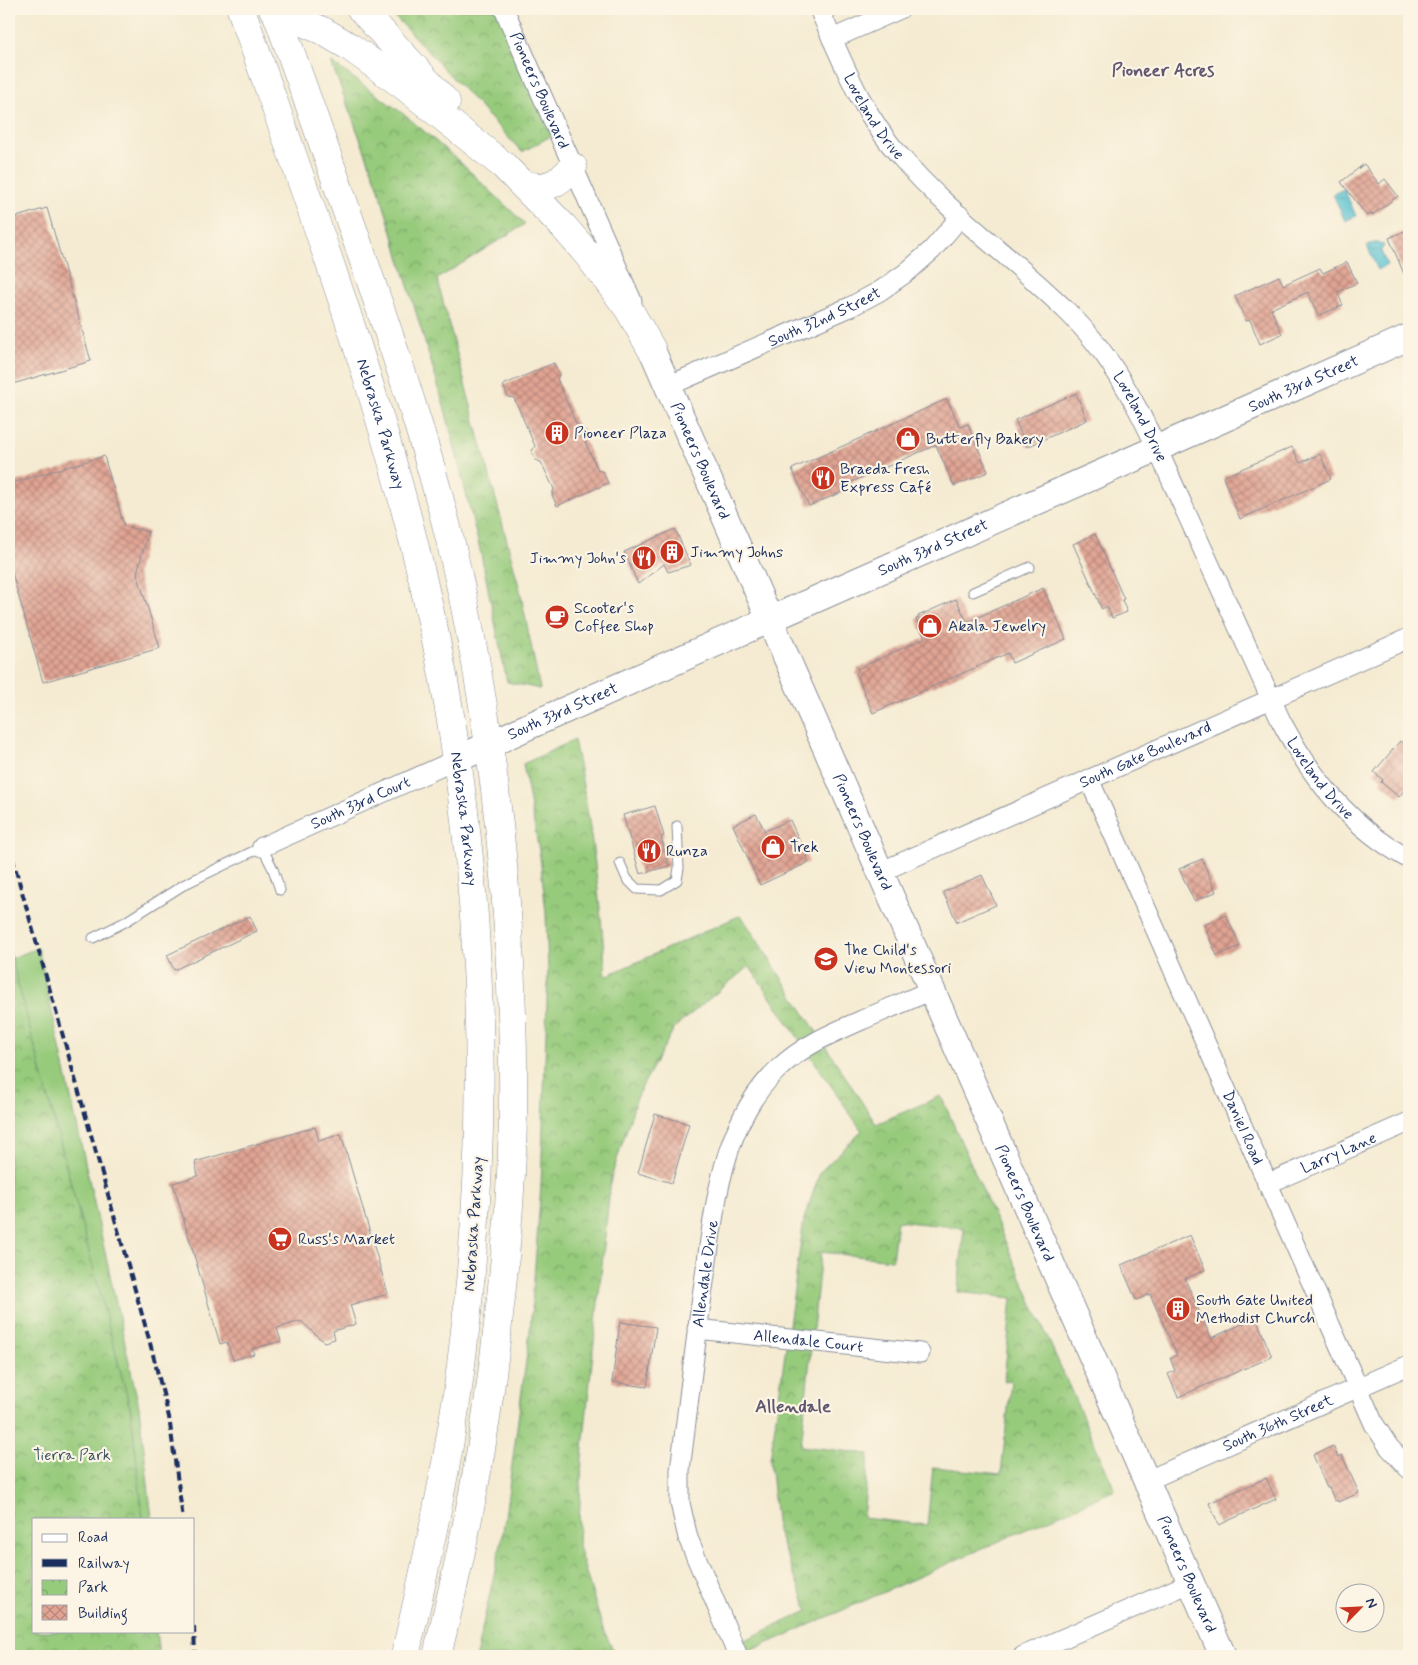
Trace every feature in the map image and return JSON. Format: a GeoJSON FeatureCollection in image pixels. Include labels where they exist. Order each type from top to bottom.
{"type":"FeatureCollection","features":[{"type":"Feature","properties":{"kind":"main road","name":"Nebraska Parkway"},"geometry":{"type":"LineString","coordinates":[[240,9],[348,317],[383,428],[426,590],[458,759],[466,831],[476,954],[480,1054],[479,1161],[472,1272],[460,1377],[448,1456],[430,1548],[405,1656]]}},
{"type":"Feature","properties":{"kind":"main road","name":"Nebraska Parkway"},"geometry":{"type":"LineString","coordinates":[[275,9],[396,352],[426,451],[459,580],[489,744],[502,854],[513,1047],[513,1116],[509,1198],[490,1392],[474,1487],[437,1656]]}},
{"type":"Feature","properties":{"kind":"main road"},"geometry":{"type":"LineString","coordinates":[[275,9],[323,31],[370,61],[403,85],[514,175],[534,188],[554,184],[564,178],[573,167]]}},
{"type":"Feature","properties":{"kind":"main road"},"geometry":{"type":"LineString","coordinates":[[360,9],[588,255],[628,308],[652,350]]}},
{"type":"Feature","properties":{"kind":"main road","name":"South 33rd Street"},"geometry":{"type":"LineString","coordinates":[[458,759],[1409,338]]}},
{"type":"Feature","properties":{"kind":"main road","name":"Pioneers Boulevard"},"geometry":{"type":"LineString","coordinates":[[652,350],[1222,1656]]}},
{"type":"Feature","properties":{"kind":"street","name":"Pioneers Boulevard"},"geometry":{"type":"LineString","coordinates":[[504,9],[652,350]]}},
{"type":"Feature","properties":{"kind":"street","name":"Loveland Drive"},"geometry":{"type":"LineString","coordinates":[[819,9],[855,89],[876,126],[899,155],[928,186],[1064,307],[1094,340],[1116,371],[1158,450],[1271,699],[1298,752],[1317,780],[1342,808],[1367,830],[1409,859]]}},
{"type":"Feature","properties":{"kind":"street"},"geometry":{"type":"LineString","coordinates":[[832,39],[900,9]]}},
{"type":"Feature","properties":{"kind":"street","name":"South 32nd Street"},"geometry":{"type":"LineString","coordinates":[[668,386],[850,307],[880,291],[907,272],[961,216]]}},
{"type":"Feature","properties":{"kind":"street","name":"South Gate Boulevard"},"geometry":{"type":"LineString","coordinates":[[880,872],[1409,638]]}},
{"type":"Feature","properties":{"kind":"street","name":"South 33rd Court"},"geometry":{"type":"LineString","coordinates":[[262,847],[458,759]]}},
{"type":"Feature","properties":{"kind":"street","name":"Daniel Road"},"geometry":{"type":"LineString","coordinates":[[1089,780],[1357,1388],[1374,1424],[1388,1447],[1409,1469]]}},
{"type":"Feature","properties":{"kind":"street","name":"Allendale Drive"},"geometry":{"type":"LineString","coordinates":[[738,1656],[691,1546],[680,1503],[680,1470],[697,1329],[717,1197],[735,1133],[753,1097],[778,1068],[805,1047],[838,1030],[932,990]]}},
{"type":"Feature","properties":{"kind":"street","name":"Larry Lane"},"geometry":{"type":"LineString","coordinates":[[1267,1184],[1409,1122]]}},
{"type":"Feature","properties":{"kind":"street","name":"Allendale Court"},"geometry":{"type":"LineString","coordinates":[[697,1329],[920,1353]]}},
{"type":"Feature","properties":{"kind":"street","name":"South 36th Street"},"geometry":{"type":"LineString","coordinates":[[1146,1481],[1409,1365]]}},
{"type":"Feature","properties":{"kind":"street"},"geometry":{"type":"LineString","coordinates":[[1023,1656],[1190,1583]]}},
{"type":"Feature","properties":{"kind":"lane"},"geometry":{"type":"LineString","coordinates":[[973,592],[1030,567]]}},
{"type":"Feature","properties":{"kind":"lane"},"geometry":{"type":"LineString","coordinates":[[620,863],[627,879],[637,889],[661,890],[677,880],[679,868],[677,826]]}},
{"type":"Feature","properties":{"kind":"lane"},"geometry":{"type":"LineString","coordinates":[[93,938],[125,922],[185,884],[262,847],[273,869],[280,890]]}},
{"type":"Feature","properties":{"kind":"green space"},"geometry":{"type":"Polygon","coordinates":[[[388,9],[504,9],[558,132],[522,152],[388,9]]]}},
{"type":"Feature","properties":{"kind":"green space"},"geometry":{"type":"Polygon","coordinates":[[[331,62],[405,115],[460,162],[525,224],[437,279],[519,586],[540,689],[507,682],[481,554],[445,409],[378,186],[331,62]]]}},
{"type":"Feature","properties":{"kind":"green space"},"geometry":{"type":"Polygon","coordinates":[[[574,740],[594,858],[606,976],[741,915],[876,1124],[941,1096],[1115,1490],[739,1656],[710,1656],[808,1611],[777,1531],[770,1460],[804,1219],[820,1172],[862,1131],[749,966],[675,1027],[638,1094],[611,1178],[582,1458],[578,1546],[603,1629],[616,1656],[476,1656],[502,1539],[530,1331],[541,1186],[548,971],[546,913],[540,856],[523,764],[574,740]],[[897,1221],[892,1260],[821,1252],[801,1446],[869,1454],[863,1518],[927,1525],[933,1467],[1001,1474],[1011,1382],[1004,1381],[1012,1298],[958,1292],[964,1228],[897,1221]]]}},
{"type":"Feature","properties":{"kind":"green space","name":"Tierra Park"},"geometry":{"type":"Polygon","coordinates":[[[38,948],[139,1407],[152,1518],[34,1518],[9,959],[38,948]]]}},
{"type":"Feature","properties":{"kind":"green space","name":"Tierra Park"},"geometry":{"type":"Polygon","coordinates":[[[9,949],[131,1411],[143,1518],[32,1518],[32,1632],[156,1632],[159,1656],[9,1656],[9,949]]]}},
{"type":"Feature","properties":{"kind":"water"},"geometry":{"type":"Polygon","coordinates":[[[1344,189],[1356,216],[1345,221],[1333,194],[1344,189]]]}},
{"type":"Feature","properties":{"kind":"water"},"geometry":{"type":"Polygon","coordinates":[[[1377,242],[1384,245],[1381,251],[1387,265],[1378,270],[1367,246],[1377,242]]]}},
{"type":"Feature","properties":{"kind":"building"},"geometry":{"type":"Polygon","coordinates":[[[1364,164],[1379,184],[1385,179],[1398,196],[1372,215],[1367,216],[1341,182],[1364,164]]]}},
{"type":"Feature","properties":{"kind":"building"},"geometry":{"type":"Polygon","coordinates":[[[47,208],[91,361],[9,385],[9,219],[47,208]]]}},
{"type":"Feature","properties":{"kind":"building"},"geometry":{"type":"Polygon","coordinates":[[[1409,229],[1409,286],[1389,238],[1409,229]]]}},
{"type":"Feature","properties":{"kind":"building"},"geometry":{"type":"Polygon","coordinates":[[[1347,262],[1357,283],[1337,292],[1343,305],[1318,316],[1308,292],[1271,309],[1282,334],[1260,344],[1250,320],[1246,321],[1235,296],[1279,276],[1283,285],[1320,268],[1323,273],[1347,262]]]}},
{"type":"Feature","properties":{"kind":"building","name":"Pioneer Plaza"},"geometry":{"type":"Polygon","coordinates":[[[554,363],[559,374],[557,379],[578,428],[583,429],[587,438],[585,442],[598,470],[603,472],[608,483],[557,506],[552,495],[554,489],[541,462],[535,460],[532,451],[535,446],[514,398],[508,397],[503,385],[554,363]]]}},
{"type":"Feature","properties":{"kind":"building"},"geometry":{"type":"Polygon","coordinates":[[[1076,393],[1087,420],[1027,447],[1015,420],[1076,393]]]}},
{"type":"Feature","properties":{"kind":"building"},"geometry":{"type":"Polygon","coordinates":[[[947,399],[960,427],[968,424],[988,472],[954,486],[936,445],[845,485],[847,490],[809,506],[792,469],[947,399]]]}},
{"type":"Feature","properties":{"kind":"building"},"geometry":{"type":"Polygon","coordinates":[[[1292,447],[1300,463],[1320,454],[1331,479],[1240,519],[1223,477],[1292,447]]]}},
{"type":"Feature","properties":{"kind":"building"},"geometry":{"type":"Polygon","coordinates":[[[104,456],[124,526],[148,532],[137,573],[160,648],[43,682],[9,562],[9,484],[104,456]]]}},
{"type":"Feature","properties":{"kind":"building"},"geometry":{"type":"Polygon","coordinates":[[[675,529],[691,565],[668,572],[664,564],[638,584],[624,552],[675,529]]]}},
{"type":"Feature","properties":{"kind":"building"},"geometry":{"type":"Polygon","coordinates":[[[1095,534],[1124,599],[1122,600],[1127,612],[1112,618],[1107,606],[1102,609],[1073,544],[1095,534]]]}},
{"type":"Feature","properties":{"kind":"building"},"geometry":{"type":"Polygon","coordinates":[[[1043,588],[1066,639],[1012,663],[1008,653],[873,713],[856,673],[857,669],[925,638],[916,619],[919,618],[918,616],[956,599],[967,622],[1043,588]]]}},
{"type":"Feature","properties":{"kind":"building"},"geometry":{"type":"Polygon","coordinates":[[[1400,741],[1409,749],[1409,784],[1399,797],[1381,782],[1383,780],[1374,772],[1400,741]]]}},
{"type":"Feature","properties":{"kind":"building","name":"Runza"},"geometry":{"type":"Polygon","coordinates":[[[655,806],[664,836],[661,837],[669,866],[640,874],[623,815],[655,806]]]}},
{"type":"Feature","properties":{"kind":"building","name":"Trek"},"geometry":{"type":"Polygon","coordinates":[[[756,814],[765,831],[790,820],[809,862],[760,885],[733,825],[756,814]]]}},
{"type":"Feature","properties":{"kind":"building"},"geometry":{"type":"Polygon","coordinates":[[[1202,859],[1216,892],[1194,901],[1179,869],[1202,859]]]}},
{"type":"Feature","properties":{"kind":"building"},"geometry":{"type":"Polygon","coordinates":[[[982,875],[996,905],[957,922],[943,892],[982,875]]]}},
{"type":"Feature","properties":{"kind":"building"},"geometry":{"type":"Polygon","coordinates":[[[1226,915],[1240,946],[1217,956],[1204,925],[1226,915]]]}},
{"type":"Feature","properties":{"kind":"building"},"geometry":{"type":"Polygon","coordinates":[[[250,916],[257,931],[174,970],[167,955],[250,916]]]}},
{"type":"Feature","properties":{"kind":"building"},"geometry":{"type":"Polygon","coordinates":[[[655,1114],[689,1124],[672,1183],[638,1173],[655,1114]]]}},
{"type":"Feature","properties":{"kind":"building","name":"Russ's Market"},"geometry":{"type":"Polygon","coordinates":[[[315,1127],[319,1141],[341,1134],[388,1294],[350,1305],[356,1324],[333,1331],[335,1339],[324,1342],[301,1321],[277,1328],[281,1341],[252,1349],[254,1354],[233,1360],[227,1342],[220,1344],[173,1183],[198,1176],[195,1162],[315,1127]]]}},
{"type":"Feature","properties":{"kind":"building","name":"South Gate United Methodist Church"},"geometry":{"type":"Polygon","coordinates":[[[1190,1235],[1205,1270],[1185,1279],[1211,1338],[1256,1318],[1272,1357],[1178,1397],[1168,1374],[1175,1371],[1170,1358],[1177,1355],[1150,1294],[1136,1300],[1121,1265],[1190,1235]]]}},
{"type":"Feature","properties":{"kind":"building"},"geometry":{"type":"Polygon","coordinates":[[[620,1322],[656,1327],[647,1387],[612,1382],[620,1322]]]}},
{"type":"Feature","properties":{"kind":"building"},"geometry":{"type":"Polygon","coordinates":[[[1333,1446],[1338,1457],[1342,1455],[1359,1493],[1338,1502],[1337,1500],[1335,1501],[1329,1488],[1327,1488],[1313,1455],[1333,1446]]]}},
{"type":"Feature","properties":{"kind":"building"},"geometry":{"type":"Polygon","coordinates":[[[1266,1478],[1276,1499],[1219,1525],[1209,1503],[1266,1478]]]}},
{"type":"Feature","properties":{"kind":"railway"},"geometry":{"type":"LineString","coordinates":[[9,846],[149,1339],[169,1417],[183,1518]]}},
{"type":"Feature","properties":{"kind":"railway"},"geometry":{"type":"LineString","coordinates":[[194,1632],[195,1656]]}},
{"type":"Feature","properties":{"kind":"place","name":"Pioneer Plaza"},"geometry":{"type":"Point","coordinates":[557,433]}},
{"type":"Feature","properties":{"kind":"place","name":"Butterfly Bakery"},"geometry":{"type":"Point","coordinates":[908,439]}},
{"type":"Feature","properties":{"kind":"place","name":"Braeda Fresh Express Café"},"geometry":{"type":"Point","coordinates":[823,478]}},
{"type":"Feature","properties":{"kind":"place","name":"Jimmy Johns"},"geometry":{"type":"Point","coordinates":[672,552]}},
{"type":"Feature","properties":{"kind":"place","name":"Jimmy John's"},"geometry":{"type":"Point","coordinates":[644,558]}},
{"type":"Feature","properties":{"kind":"place","name":"Scooter's Coffee Shop"},"geometry":{"type":"Point","coordinates":[557,617]}},
{"type":"Feature","properties":{"kind":"place","name":"Akala Jewelry"},"geometry":{"type":"Point","coordinates":[930,626]}},
{"type":"Feature","properties":{"kind":"place","name":"Trek"},"geometry":{"type":"Point","coordinates":[773,847]}},
{"type":"Feature","properties":{"kind":"place","name":"Runza"},"geometry":{"type":"Point","coordinates":[649,851]}},
{"type":"Feature","properties":{"kind":"place","name":"The Child's View Montessori"},"geometry":{"type":"Point","coordinates":[826,959]}},
{"type":"Feature","properties":{"kind":"place","name":"Russ's Market"},"geometry":{"type":"Point","coordinates":[280,1239]}},
{"type":"Feature","properties":{"kind":"place","name":"South Gate United Methodist Church"},"geometry":{"type":"Point","coordinates":[1178,1309]}},
{"type":"Feature","properties":{"kind":"district","name":"Pioneer Acres"},"geometry":{"type":"Point","coordinates":[1163,71]}},
{"type":"Feature","properties":{"kind":"district","name":"Allendale"},"geometry":{"type":"Point","coordinates":[793,1407]}}]}
